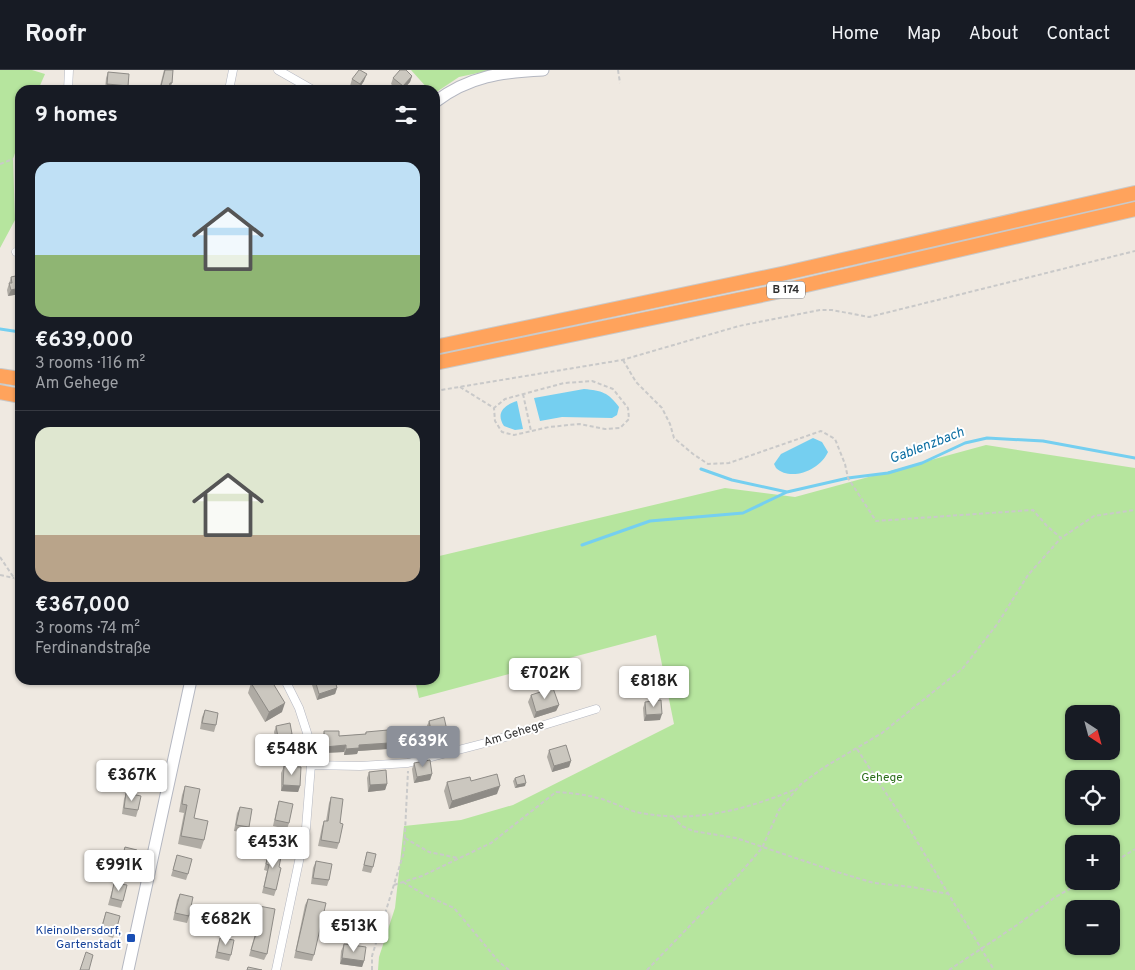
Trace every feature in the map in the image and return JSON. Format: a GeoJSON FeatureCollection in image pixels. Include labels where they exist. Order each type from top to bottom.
{"type":"FeatureCollection","features":[{"type":"Feature","properties":{"kind":"highway","name":"B 174"},"geometry":{"type":"LineString","coordinates":[[440,346],[786,273],[1135,193]]}},
{"type":"Feature","properties":{"kind":"highway","name":"B 174"},"geometry":{"type":"LineString","coordinates":[[440,363],[776,292],[1135,209]]}},
{"type":"Feature","properties":{"kind":"highway"},"geometry":{"type":"LineString","coordinates":[[0,376],[15,378]]}},
{"type":"Feature","properties":{"kind":"highway"},"geometry":{"type":"LineString","coordinates":[[0,392],[15,395]]}},
{"type":"Feature","properties":{"kind":"street"},"geometry":{"type":"LineString","coordinates":[[68,85],[69,70]]}},
{"type":"Feature","properties":{"kind":"street"},"geometry":{"type":"LineString","coordinates":[[230,85],[233,70]]}},
{"type":"Feature","properties":{"kind":"street"},"geometry":{"type":"LineString","coordinates":[[278,70],[304,85]]}},
{"type":"Feature","properties":{"kind":"street"},"geometry":{"type":"LineString","coordinates":[[440,99],[454,89],[485,76],[543,70]]}},
{"type":"Feature","properties":{"kind":"street"},"geometry":{"type":"LineString","coordinates":[[128,970],[132,959],[190,685]]}},
{"type":"Feature","properties":{"kind":"street"},"geometry":{"type":"LineString","coordinates":[[276,970],[306,828],[311,765],[311,745],[299,708],[288,685]]}},
{"type":"Feature","properties":{"kind":"street","name":"Am Gehege"},"geometry":{"type":"LineString","coordinates":[[311,765],[360,766],[408,763],[489,742],[596,709]]}},
{"type":"Feature","properties":{"kind":"path"},"geometry":{"type":"LineString","coordinates":[[618,70],[620,83]]}},
{"type":"Feature","properties":{"kind":"path"},"geometry":{"type":"LineString","coordinates":[[0,164],[13,159]]}},
{"type":"Feature","properties":{"kind":"path"},"geometry":{"type":"LineString","coordinates":[[440,390],[622,360],[749,324],[820,310],[869,316],[1135,251]]}},
{"type":"Feature","properties":{"kind":"path"},"geometry":{"type":"LineString","coordinates":[[622,360],[636,382],[662,408],[674,438],[708,464],[729,463],[821,431],[835,439],[845,464],[848,478],[876,521],[1032,510],[1046,526],[1061,538]]}},
{"type":"Feature","properties":{"kind":"path"},"geometry":{"type":"LineString","coordinates":[[592,381],[613,389],[628,408],[629,419],[620,428],[605,429],[579,424],[549,427],[514,435],[502,432],[495,421],[494,408],[505,399],[523,394],[564,383],[592,381]]}},
{"type":"Feature","properties":{"kind":"path"},"geometry":{"type":"LineString","coordinates":[[460,387],[494,408]]}},
{"type":"Feature","properties":{"kind":"path"},"geometry":{"type":"LineString","coordinates":[[523,394],[532,432]]}},
{"type":"Feature","properties":{"kind":"path"},"geometry":{"type":"LineString","coordinates":[[647,970],[736,878],[762,848],[779,810],[797,788],[823,768],[882,732],[963,668],[998,623],[1028,575],[1061,538],[1094,516],[1135,510]]}},
{"type":"Feature","properties":{"kind":"path"},"geometry":{"type":"LineString","coordinates":[[0,557],[14,578]]}},
{"type":"Feature","properties":{"kind":"path"},"geometry":{"type":"LineString","coordinates":[[0,575],[14,578]]}},
{"type":"Feature","properties":{"kind":"path"},"geometry":{"type":"LineString","coordinates":[[857,749],[909,828],[994,970]]}},
{"type":"Feature","properties":{"kind":"path"},"geometry":{"type":"LineString","coordinates":[[372,970],[372,956],[404,852],[408,763]]}},
{"type":"Feature","properties":{"kind":"path"},"geometry":{"type":"LineString","coordinates":[[394,885],[422,876],[491,843],[556,792],[577,793],[640,813],[700,816],[760,804],[797,788]]}},
{"type":"Feature","properties":{"kind":"path"},"geometry":{"type":"LineString","coordinates":[[673,816],[682,826],[693,831],[736,838],[874,883],[912,887],[949,894]]}},
{"type":"Feature","properties":{"kind":"path"},"geometry":{"type":"LineString","coordinates":[[405,838],[429,852],[460,859]]}},
{"type":"Feature","properties":{"kind":"path"},"geometry":{"type":"LineString","coordinates":[[1120,858],[1135,849]]}},
{"type":"Feature","properties":{"kind":"path"},"geometry":{"type":"LineString","coordinates":[[403,882],[425,895],[454,908],[498,962],[509,970]]}},
{"type":"Feature","properties":{"kind":"path"},"geometry":{"type":"LineString","coordinates":[[949,970],[1067,890]]}},
{"type":"Feature","properties":{"kind":"green space"},"geometry":{"type":"Polygon","coordinates":[[[0,70],[32,70],[45,74],[40,85],[15,85],[15,153],[13,159],[15,220],[0,248],[0,70]]]}},
{"type":"Feature","properties":{"kind":"green space"},"geometry":{"type":"Polygon","coordinates":[[[411,70],[492,70],[459,77],[440,90],[440,85],[424,85],[411,70]]]}},
{"type":"Feature","properties":{"kind":"green space","name":"Gehege"},"geometry":{"type":"Polygon","coordinates":[[[986,445],[1135,468],[1135,970],[378,970],[379,957],[395,908],[404,826],[461,820],[513,805],[674,724],[656,635],[419,698],[416,685],[440,685],[440,556],[725,488],[795,497],[986,445]]]}},
{"type":"Feature","properties":{"kind":"water"},"geometry":{"type":"Polygon","coordinates":[[[584,389],[608,395],[619,407],[617,415],[612,418],[562,417],[540,421],[534,398],[584,389]]]}},
{"type":"Feature","properties":{"kind":"water"},"geometry":{"type":"Polygon","coordinates":[[[517,401],[523,429],[515,430],[504,426],[501,421],[501,413],[505,407],[517,401]]]}},
{"type":"Feature","properties":{"kind":"water"},"geometry":{"type":"Polygon","coordinates":[[[813,438],[822,442],[828,452],[819,464],[812,469],[797,474],[782,472],[776,468],[774,464],[781,454],[813,438]]]}},
{"type":"Feature","properties":{"kind":"building"},"geometry":{"type":"Polygon","coordinates":[[[165,70],[173,70],[172,83],[170,85],[161,85],[165,70]]]}},
{"type":"Feature","properties":{"kind":"building"},"geometry":{"type":"Polygon","coordinates":[[[359,70],[367,74],[360,84],[352,79],[359,70]]]}},
{"type":"Feature","properties":{"kind":"building"},"geometry":{"type":"Polygon","coordinates":[[[400,70],[406,70],[412,76],[404,85],[393,78],[400,70]]]}},
{"type":"Feature","properties":{"kind":"building"},"geometry":{"type":"Polygon","coordinates":[[[108,72],[129,74],[128,85],[107,84],[108,72]]]}},
{"type":"Feature","properties":{"kind":"building"},"geometry":{"type":"Polygon","coordinates":[[[15,276],[15,289],[11,290],[9,283],[12,283],[11,277],[15,276]]]}},
{"type":"Feature","properties":{"kind":"building"},"geometry":{"type":"Polygon","coordinates":[[[252,685],[274,685],[285,703],[269,712],[252,685]]]}},
{"type":"Feature","properties":{"kind":"building"},"geometry":{"type":"Polygon","coordinates":[[[316,685],[336,685],[337,688],[319,694],[316,685]]]}},
{"type":"Feature","properties":{"kind":"building"},"geometry":{"type":"Polygon","coordinates":[[[553,688],[559,705],[536,712],[531,695],[553,688]]]}},
{"type":"Feature","properties":{"kind":"building"},"geometry":{"type":"Polygon","coordinates":[[[661,700],[662,714],[646,715],[645,702],[661,700]]]}},
{"type":"Feature","properties":{"kind":"building"},"geometry":{"type":"Polygon","coordinates":[[[205,710],[218,713],[216,725],[202,723],[205,710]]]}},
{"type":"Feature","properties":{"kind":"building"},"geometry":{"type":"Polygon","coordinates":[[[444,717],[448,735],[433,739],[429,721],[444,717]]]}},
{"type":"Feature","properties":{"kind":"building"},"geometry":{"type":"Polygon","coordinates":[[[290,723],[292,734],[278,737],[276,726],[290,723]]]}},
{"type":"Feature","properties":{"kind":"building"},"geometry":{"type":"Polygon","coordinates":[[[388,730],[389,743],[359,745],[359,748],[346,749],[346,745],[325,747],[324,731],[339,731],[339,736],[388,730]]]}},
{"type":"Feature","properties":{"kind":"building"},"geometry":{"type":"Polygon","coordinates":[[[414,739],[416,747],[407,749],[405,741],[414,739]]]}},
{"type":"Feature","properties":{"kind":"building"},"geometry":{"type":"Polygon","coordinates":[[[566,745],[571,761],[554,766],[549,750],[566,745]]]}},
{"type":"Feature","properties":{"kind":"building"},"geometry":{"type":"Polygon","coordinates":[[[430,760],[432,774],[417,777],[414,763],[430,760]]]}},
{"type":"Feature","properties":{"kind":"building"},"geometry":{"type":"Polygon","coordinates":[[[284,766],[301,767],[300,786],[283,785],[284,766]]]}},
{"type":"Feature","properties":{"kind":"building"},"geometry":{"type":"Polygon","coordinates":[[[386,770],[387,784],[370,785],[369,772],[386,770]]]}},
{"type":"Feature","properties":{"kind":"building"},"geometry":{"type":"Polygon","coordinates":[[[497,774],[500,786],[452,801],[447,782],[470,777],[471,781],[497,774]]]}},
{"type":"Feature","properties":{"kind":"building"},"geometry":{"type":"Polygon","coordinates":[[[524,775],[526,783],[517,785],[515,778],[524,775]]]}},
{"type":"Feature","properties":{"kind":"building"},"geometry":{"type":"Polygon","coordinates":[[[185,786],[200,789],[194,818],[208,821],[204,840],[181,836],[187,805],[182,804],[185,786]]]}},
{"type":"Feature","properties":{"kind":"building"},"geometry":{"type":"Polygon","coordinates":[[[126,793],[141,796],[138,810],[124,808],[126,793]]]}},
{"type":"Feature","properties":{"kind":"building"},"geometry":{"type":"Polygon","coordinates":[[[331,797],[343,799],[340,823],[343,824],[339,843],[321,840],[324,821],[328,821],[331,797]]]}},
{"type":"Feature","properties":{"kind":"building"},"geometry":{"type":"Polygon","coordinates":[[[279,801],[293,804],[289,823],[275,820],[279,801]]]}},
{"type":"Feature","properties":{"kind":"building"},"geometry":{"type":"Polygon","coordinates":[[[240,807],[252,809],[249,827],[236,825],[240,807]]]}},
{"type":"Feature","properties":{"kind":"building"},"geometry":{"type":"Polygon","coordinates":[[[125,847],[137,850],[135,861],[122,858],[125,847]]]}},
{"type":"Feature","properties":{"kind":"building"},"geometry":{"type":"Polygon","coordinates":[[[269,849],[282,852],[279,867],[281,868],[276,890],[264,887],[269,865],[266,864],[269,849]]]}},
{"type":"Feature","properties":{"kind":"building"},"geometry":{"type":"Polygon","coordinates":[[[367,852],[376,854],[373,867],[364,865],[367,852]]]}},
{"type":"Feature","properties":{"kind":"building"},"geometry":{"type":"Polygon","coordinates":[[[177,855],[192,859],[188,874],[173,870],[177,855]]]}},
{"type":"Feature","properties":{"kind":"building"},"geometry":{"type":"Polygon","coordinates":[[[316,861],[332,864],[329,880],[313,878],[316,861]]]}},
{"type":"Feature","properties":{"kind":"building"},"geometry":{"type":"Polygon","coordinates":[[[114,883],[127,885],[123,901],[111,898],[114,883]]]}},
{"type":"Feature","properties":{"kind":"building"},"geometry":{"type":"Polygon","coordinates":[[[180,894],[193,897],[189,916],[175,913],[180,894]]]}},
{"type":"Feature","properties":{"kind":"building"},"geometry":{"type":"Polygon","coordinates":[[[308,899],[326,903],[314,955],[296,951],[308,899]]]}},
{"type":"Feature","properties":{"kind":"building"},"geometry":{"type":"Polygon","coordinates":[[[259,906],[275,909],[267,954],[251,950],[259,924],[256,923],[259,906]]]}},
{"type":"Feature","properties":{"kind":"building"},"geometry":{"type":"Polygon","coordinates":[[[106,912],[120,916],[116,931],[102,927],[106,912]]]}},
{"type":"Feature","properties":{"kind":"building"},"geometry":{"type":"Polygon","coordinates":[[[220,938],[234,940],[231,955],[217,952],[220,938]]]}},
{"type":"Feature","properties":{"kind":"building"},"geometry":{"type":"Polygon","coordinates":[[[344,944],[366,947],[364,961],[342,958],[344,944]]]}},
{"type":"Feature","properties":{"kind":"building"},"geometry":{"type":"Polygon","coordinates":[[[86,952],[93,955],[89,970],[80,970],[86,952]]]}},
{"type":"Feature","properties":{"kind":"building"},"geometry":{"type":"Polygon","coordinates":[[[248,967],[262,970],[247,970],[248,967]]]}},
{"type":"Feature","properties":{"kind":"waterway"},"geometry":{"type":"LineString","coordinates":[[0,329],[15,331]]}},
{"type":"Feature","properties":{"kind":"waterway","name":"Gablenzbach"},"geometry":{"type":"LineString","coordinates":[[582,545],[650,521],[743,513],[787,492],[848,478],[888,473],[922,463],[965,443],[987,438],[1043,441],[1135,458]]}},
{"type":"Feature","properties":{"kind":"waterway","name":"Gablenzbach"},"geometry":{"type":"LineString","coordinates":[[701,469],[732,480],[787,492]]}},
{"type":"Feature","properties":{"kind":"place","name":"Kleinolbersdorf, Gartenstadt"},"geometry":{"type":"Point","coordinates":[131,938]}}]}
